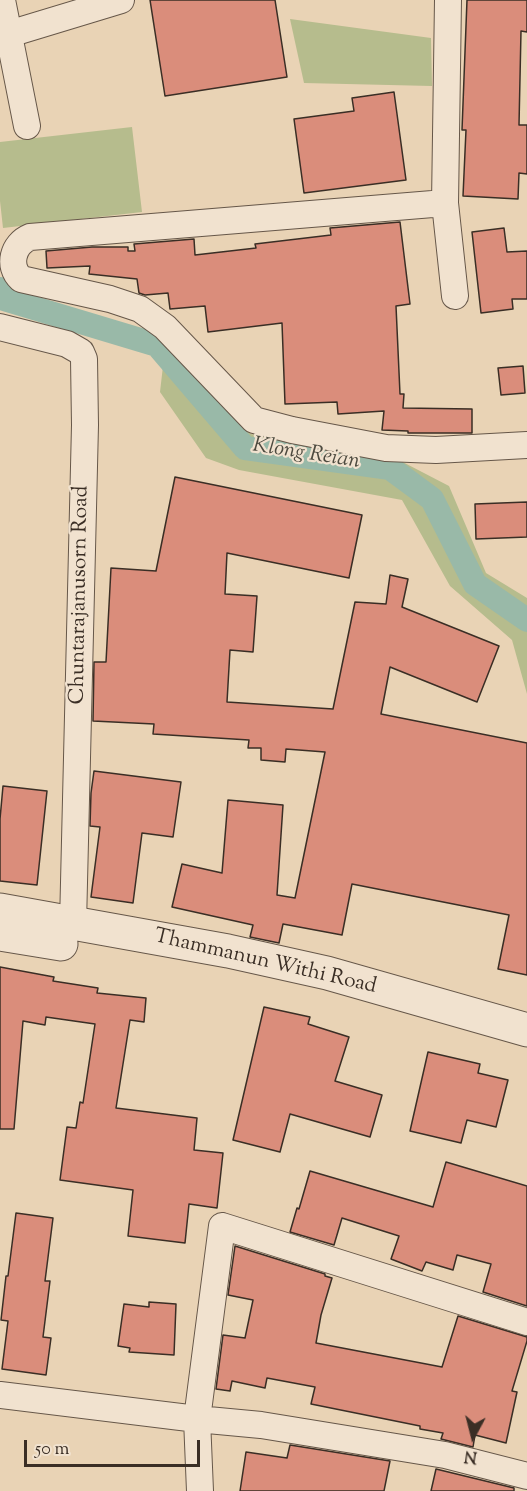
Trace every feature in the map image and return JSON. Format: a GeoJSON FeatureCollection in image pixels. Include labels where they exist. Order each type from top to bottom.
{"type":"FeatureCollection","features":[{"type":"Feature","properties":{"kind":"street"},"geometry":{"type":"LineString","coordinates":[[2,0],[27,126]]}},
{"type":"Feature","properties":{"kind":"street"},"geometry":{"type":"LineString","coordinates":[[9,34],[121,0]]}},
{"type":"Feature","properties":{"kind":"street"},"geometry":{"type":"LineString","coordinates":[[448,0],[445,203],[455,296]]}},
{"type":"Feature","properties":{"kind":"street"},"geometry":{"type":"LineString","coordinates":[[445,203],[30,237],[19,244],[16,249],[14,269],[21,279],[140,309],[165,327],[254,420],[292,430],[386,448],[436,450],[527,445]]}},
{"type":"Feature","properties":{"kind":"street","name":"Chuntarajanusorn Road"},"geometry":{"type":"LineString","coordinates":[[0,327],[67,344],[81,352],[84,359],[73,924]]}},
{"type":"Feature","properties":{"kind":"street","name":"Thammanun Withi Road"},"geometry":{"type":"LineString","coordinates":[[0,910],[228,951],[327,973],[527,1030]]}},
{"type":"Feature","properties":{"kind":"street","name":"Thammanun Withi Road"},"geometry":{"type":"LineString","coordinates":[[0,934],[280,981],[527,1052]]}},
{"type":"Feature","properties":{"kind":"street"},"geometry":{"type":"LineString","coordinates":[[200,1491],[197,1419],[222,1226],[527,1322]]}},
{"type":"Feature","properties":{"kind":"street"},"geometry":{"type":"LineString","coordinates":[[0,1395],[261,1425],[445,1455],[527,1476]]}},
{"type":"Feature","properties":{"kind":"green space"},"geometry":{"type":"Polygon","coordinates":[[[290,19],[431,38],[432,86],[304,83],[290,19]]]}},
{"type":"Feature","properties":{"kind":"green space"},"geometry":{"type":"Polygon","coordinates":[[[132,127],[142,212],[3,228],[0,201],[0,142],[132,127]]]}},
{"type":"Feature","properties":{"kind":"green space"},"geometry":{"type":"Polygon","coordinates":[[[166,340],[251,434],[395,458],[449,486],[486,573],[527,598],[527,694],[512,640],[450,586],[402,500],[239,470],[206,458],[160,392],[166,340]]]}},
{"type":"Feature","properties":{"kind":"building"},"geometry":{"type":"Polygon","coordinates":[[[150,0],[275,0],[287,77],[165,96],[150,0]]]}},
{"type":"Feature","properties":{"kind":"building"},"geometry":{"type":"Polygon","coordinates":[[[467,0],[527,0],[527,32],[521,31],[519,125],[527,125],[527,174],[519,173],[518,199],[463,196],[466,130],[462,130],[467,0]]]}},
{"type":"Feature","properties":{"kind":"building"},"geometry":{"type":"Polygon","coordinates":[[[394,92],[406,180],[304,193],[294,119],[354,111],[352,98],[394,92]]]}},
{"type":"Feature","properties":{"kind":"building"},"geometry":{"type":"Polygon","coordinates":[[[400,222],[410,304],[396,306],[400,394],[404,394],[403,408],[472,409],[472,433],[408,433],[408,431],[382,430],[384,411],[338,414],[337,402],[285,404],[282,323],[208,332],[205,306],[170,309],[168,293],[145,295],[139,293],[137,279],[89,274],[90,266],[47,268],[46,251],[128,247],[128,251],[135,251],[134,244],[194,239],[195,255],[256,248],[255,244],[331,235],[330,228],[400,222]]]}},
{"type":"Feature","properties":{"kind":"building"},"geometry":{"type":"Polygon","coordinates":[[[504,228],[507,252],[527,251],[527,299],[512,299],[513,309],[481,313],[472,232],[504,228]]]}},
{"type":"Feature","properties":{"kind":"building"},"geometry":{"type":"Polygon","coordinates":[[[523,366],[525,393],[501,395],[498,368],[523,366]]]}},
{"type":"Feature","properties":{"kind":"building"},"geometry":{"type":"Polygon","coordinates":[[[175,477],[362,515],[349,578],[227,553],[225,594],[257,596],[253,652],[230,650],[227,702],[333,709],[355,602],[386,604],[390,575],[408,579],[402,607],[499,646],[477,702],[390,667],[381,714],[527,743],[527,975],[498,969],[509,915],[352,884],[342,935],[283,924],[279,943],[250,937],[253,925],[172,907],[182,864],[222,873],[228,800],[283,805],[277,895],[295,898],[325,752],[286,749],[285,762],[261,760],[261,748],[248,748],[249,740],[153,734],[154,724],[93,721],[94,662],[106,662],[111,568],[156,571],[175,477]]]}},
{"type":"Feature","properties":{"kind":"building"},"geometry":{"type":"Polygon","coordinates":[[[527,502],[527,537],[476,539],[475,504],[527,502]]]}},
{"type":"Feature","properties":{"kind":"building"},"geometry":{"type":"Polygon","coordinates":[[[94,771],[181,782],[173,837],[142,833],[133,903],[91,897],[100,827],[90,826],[94,771]]]}},
{"type":"Feature","properties":{"kind":"building"},"geometry":{"type":"Polygon","coordinates":[[[3,786],[47,791],[37,885],[0,881],[0,819],[3,786]]]}},
{"type":"Feature","properties":{"kind":"building"},"geometry":{"type":"Polygon","coordinates":[[[0,967],[54,977],[53,981],[98,988],[97,993],[146,998],[144,1022],[130,1020],[116,1108],[197,1118],[194,1150],[223,1153],[217,1208],[189,1204],[185,1243],[128,1236],[133,1190],[60,1180],[67,1127],[76,1128],[80,1102],[83,1103],[95,1024],[46,1017],[45,1025],[23,1021],[14,1129],[0,1129],[0,967]]]}},
{"type":"Feature","properties":{"kind":"building"},"geometry":{"type":"Polygon","coordinates":[[[264,1007],[310,1017],[308,1024],[349,1037],[335,1081],[382,1095],[370,1137],[290,1114],[280,1152],[233,1140],[264,1007]]]}},
{"type":"Feature","properties":{"kind":"building"},"geometry":{"type":"Polygon","coordinates":[[[428,1052],[480,1064],[478,1073],[508,1080],[496,1127],[467,1120],[461,1143],[410,1131],[428,1052]]]}},
{"type":"Feature","properties":{"kind":"building"},"geometry":{"type":"Polygon","coordinates":[[[446,1162],[527,1186],[527,1306],[483,1292],[491,1264],[457,1255],[453,1270],[426,1262],[422,1271],[391,1259],[399,1236],[342,1218],[334,1245],[290,1232],[310,1171],[433,1207],[446,1162]]]}},
{"type":"Feature","properties":{"kind":"building"},"geometry":{"type":"Polygon","coordinates":[[[16,1213],[53,1218],[45,1281],[50,1281],[43,1337],[51,1338],[46,1375],[2,1369],[8,1321],[1,1320],[16,1213]]]}},
{"type":"Feature","properties":{"kind":"building"},"geometry":{"type":"Polygon","coordinates":[[[235,1246],[332,1278],[321,1315],[316,1343],[442,1367],[458,1316],[527,1337],[512,1391],[517,1392],[506,1443],[475,1435],[473,1447],[441,1439],[443,1433],[420,1429],[420,1426],[311,1404],[315,1387],[267,1378],[265,1388],[232,1381],[230,1391],[216,1389],[223,1335],[245,1338],[253,1300],[228,1295],[235,1246]]]}},
{"type":"Feature","properties":{"kind":"building"},"geometry":{"type":"Polygon","coordinates":[[[149,1302],[176,1304],[174,1355],[129,1352],[130,1348],[118,1346],[124,1304],[149,1307],[149,1302]]]}},
{"type":"Feature","properties":{"kind":"building"},"geometry":{"type":"Polygon","coordinates":[[[290,1445],[390,1461],[384,1491],[240,1491],[246,1452],[287,1458],[290,1445]]]}},
{"type":"Feature","properties":{"kind":"building"},"geometry":{"type":"Polygon","coordinates":[[[436,1469],[514,1488],[514,1491],[431,1491],[436,1469]]]}},
{"type":"Feature","properties":{"kind":"waterway","name":"Klong Reian"},"geometry":{"type":"LineString","coordinates":[[0,289],[4,299],[157,345],[245,448],[390,468],[432,499],[475,584],[527,620]]}}]}
